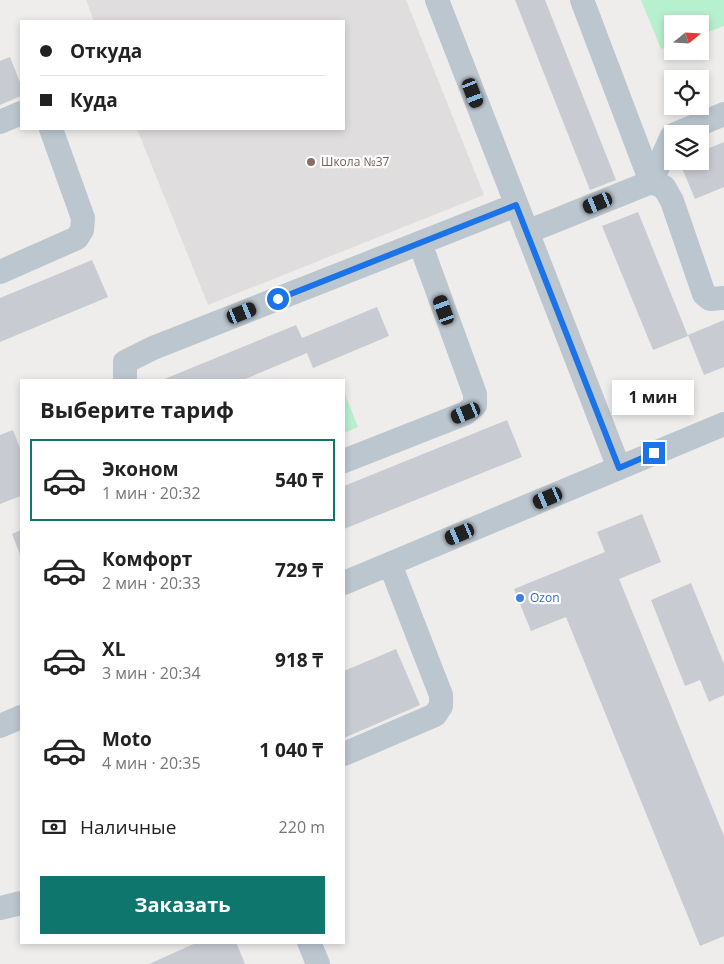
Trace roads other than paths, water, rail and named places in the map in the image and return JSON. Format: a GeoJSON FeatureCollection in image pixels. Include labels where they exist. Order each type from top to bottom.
{"type":"FeatureCollection","features":[{"type":"Feature","properties":{"kind":"street"},"geometry":{"type":"LineString","coordinates":[[437,0],[619,468]]}},
{"type":"Feature","properties":{"kind":"street"},"geometry":{"type":"LineString","coordinates":[[582,0],[651,182],[664,187],[672,201],[704,294],[710,299],[724,298]]}},
{"type":"Feature","properties":{"kind":"street"},"geometry":{"type":"LineString","coordinates":[[0,122],[20,113]]}},
{"type":"Feature","properties":{"kind":"street"},"geometry":{"type":"LineString","coordinates":[[698,125],[724,114]]}},
{"type":"Feature","properties":{"kind":"street"},"geometry":{"type":"LineString","coordinates":[[0,272],[77,238],[82,230],[83,218],[52,130]]}},
{"type":"Feature","properties":{"kind":"street"},"geometry":{"type":"LineString","coordinates":[[527,232],[651,182],[664,155]]}},
{"type":"Feature","properties":{"kind":"street"},"geometry":{"type":"LineString","coordinates":[[125,379],[125,362],[153,348],[516,205]]}},
{"type":"Feature","properties":{"kind":"street"},"geometry":{"type":"LineString","coordinates":[[345,461],[466,413],[474,405],[475,394],[420,243]]}},
{"type":"Feature","properties":{"kind":"street"},"geometry":{"type":"LineString","coordinates":[[345,583],[724,424]]}},
{"type":"Feature","properties":{"kind":"street"},"geometry":{"type":"LineString","coordinates":[[345,754],[434,715],[441,706],[441,694],[390,564]]}},
{"type":"Feature","properties":{"kind":"street"},"geometry":{"type":"LineString","coordinates":[[0,726],[20,718]]}},
{"type":"Feature","properties":{"kind":"street"},"geometry":{"type":"LineString","coordinates":[[0,908],[20,903]]}},
{"type":"Feature","properties":{"kind":"street"},"geometry":{"type":"LineString","coordinates":[[310,944],[318,964]]}},
{"type":"Feature","properties":{"kind":"place","name":"Школа №37"},"geometry":{"type":"Point","coordinates":[311,162]}},
{"type":"Feature","properties":{"kind":"place","name":"Ozon"},"geometry":{"type":"Point","coordinates":[520,598]}}]}
